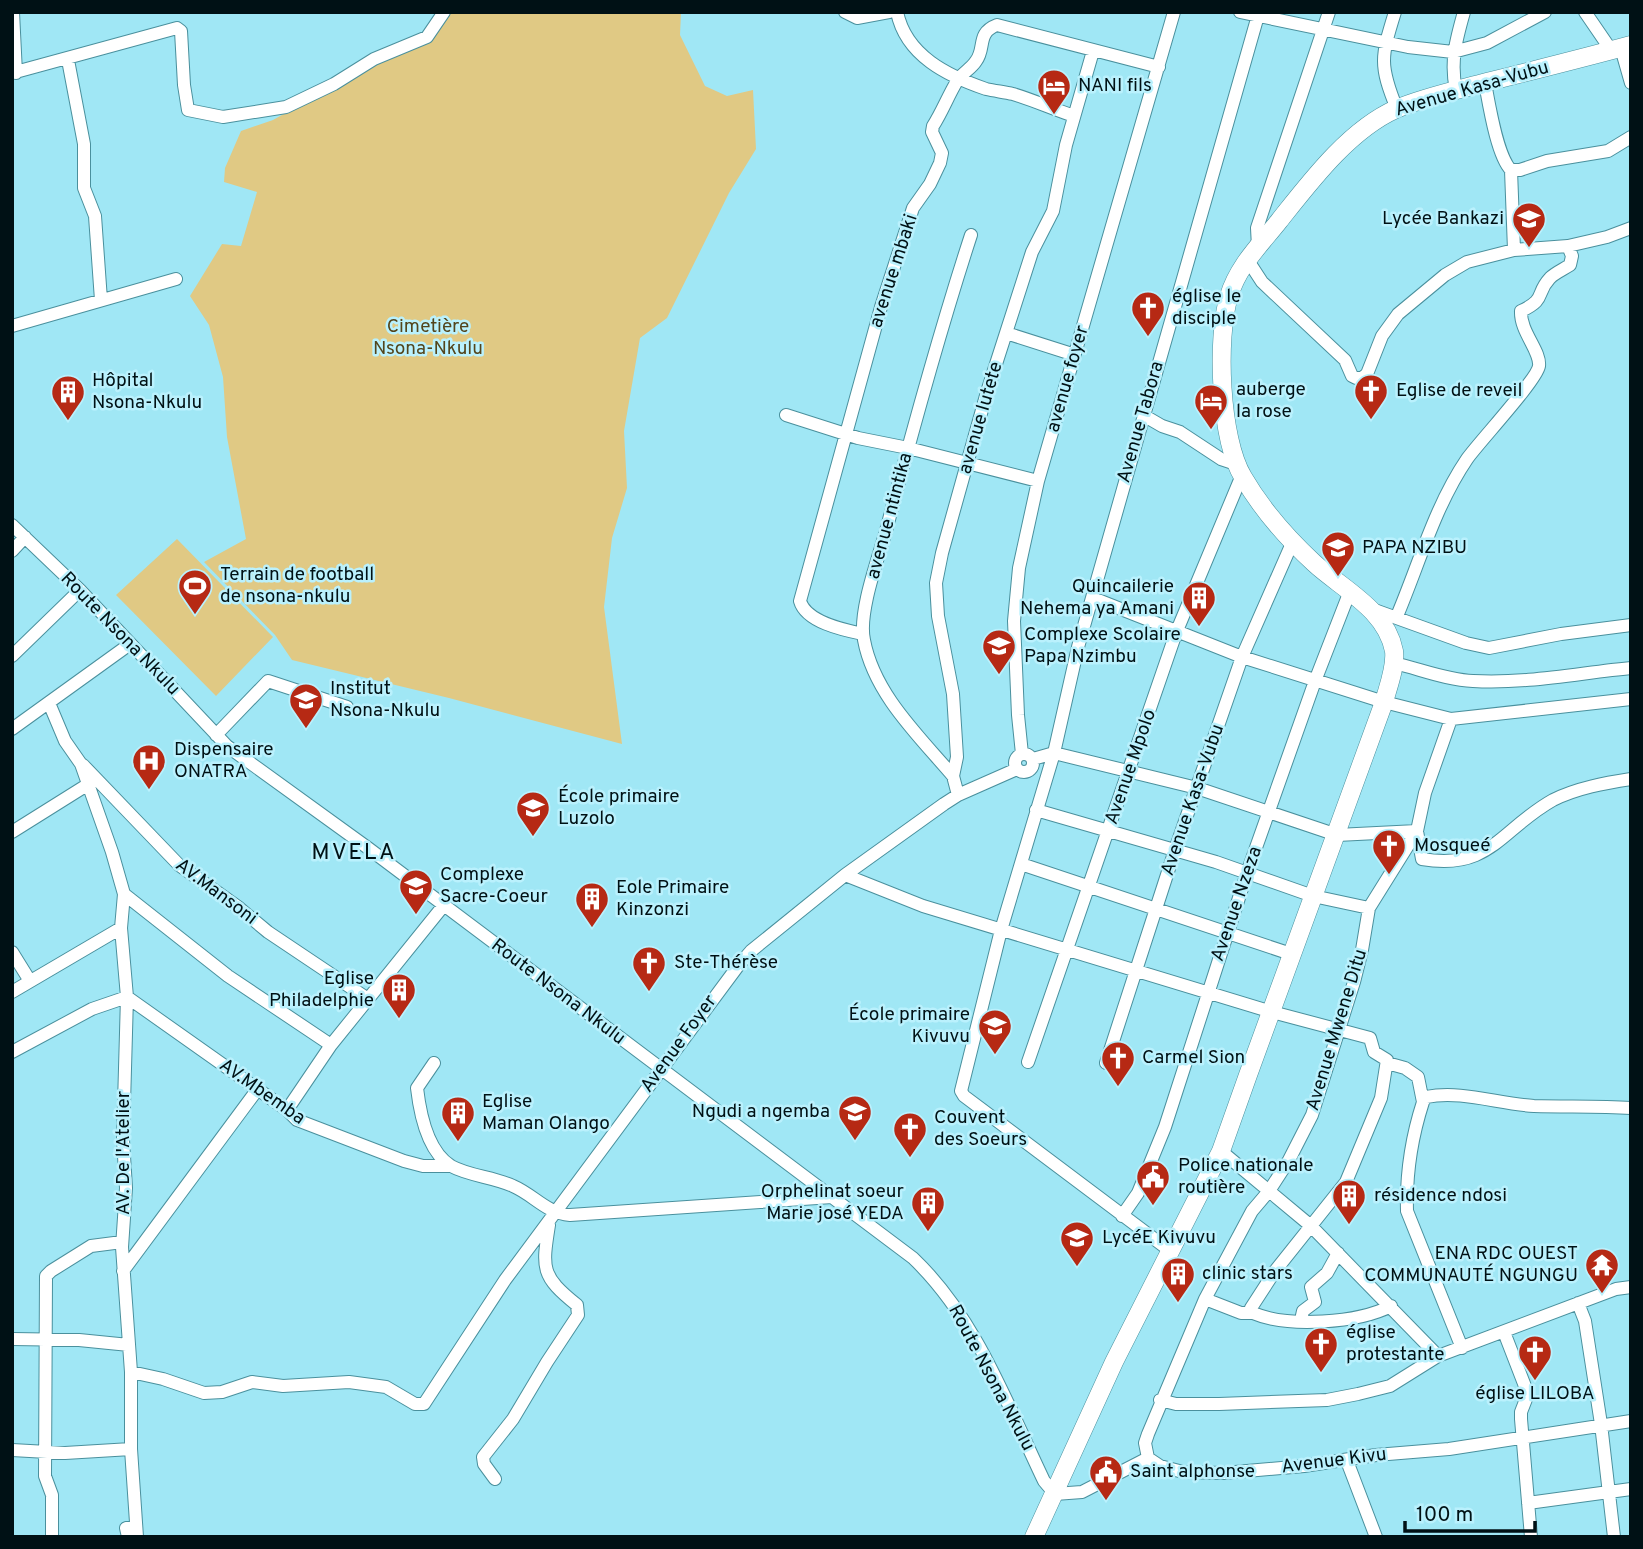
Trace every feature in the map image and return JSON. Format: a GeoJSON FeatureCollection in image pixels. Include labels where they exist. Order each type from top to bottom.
{"type":"FeatureCollection","features":[{"type":"Feature","properties":{"kind":"highway","name":"Avenue Kasa-Vubu"},"geometry":{"type":"LineString","coordinates":[[1238,467],[1227,426],[1223,335],[1229,295],[1253,253],[1306,188],[1352,139],[1373,122],[1397,109],[1456,90],[1621,48]]}},
{"type":"Feature","properties":{"kind":"highway"},"geometry":{"type":"LineString","coordinates":[[1034,1537],[1114,1362],[1221,1151],[1337,835],[1384,702],[1394,663],[1390,637],[1369,608],[1315,564],[1293,541],[1238,467]]}},
{"type":"Feature","properties":{"kind":"street"},"geometry":{"type":"LineString","coordinates":[[13,12],[14,73],[177,28],[181,31],[188,110],[209,115],[232,116],[286,107],[334,84],[374,59],[427,37],[444,12]]}},
{"type":"Feature","properties":{"kind":"street"},"geometry":{"type":"LineString","coordinates":[[845,12],[857,18],[889,12]]}},
{"type":"Feature","properties":{"kind":"street"},"geometry":{"type":"LineString","coordinates":[[897,12],[908,39],[923,57],[934,65],[958,79],[1011,93],[1074,116]]}},
{"type":"Feature","properties":{"kind":"street","name":"avenue foyer"},"geometry":{"type":"LineString","coordinates":[[1028,757],[1017,715],[1014,621],[1019,568],[1038,481],[1174,12]]}},
{"type":"Feature","properties":{"kind":"street"},"geometry":{"type":"LineString","coordinates":[[1240,12],[1408,47],[1453,52],[1487,43],[1545,12]]}},
{"type":"Feature","properties":{"kind":"street"},"geometry":{"type":"LineString","coordinates":[[1329,12],[1257,228],[1253,253],[1262,282],[1345,360],[1352,376],[1356,378],[1367,374],[1382,335],[1398,314],[1445,275],[1467,262],[1514,250],[1568,246],[1631,228]]}},
{"type":"Feature","properties":{"kind":"street"},"geometry":{"type":"LineString","coordinates":[[1395,12],[1382,62],[1397,109]]}},
{"type":"Feature","properties":{"kind":"street"},"geometry":{"type":"LineString","coordinates":[[1456,90],[1453,52],[1464,12]]}},
{"type":"Feature","properties":{"kind":"street"},"geometry":{"type":"LineString","coordinates":[[1585,12],[1621,48],[1631,83]]}},
{"type":"Feature","properties":{"kind":"street","name":"Avenue Tabora"},"geometry":{"type":"LineString","coordinates":[[1122,1216],[964,1096],[961,1088],[1001,930],[1054,753],[1078,647],[1259,14]]}},
{"type":"Feature","properties":{"kind":"street","name":"avenue mbaki"},"geometry":{"type":"LineString","coordinates":[[863,634],[847,631],[814,618],[802,608],[800,601],[881,307],[914,208],[940,163],[942,153],[932,132],[933,126],[958,79],[978,59],[981,43],[990,28],[997,25],[1093,51]]}},
{"type":"Feature","properties":{"kind":"street"},"geometry":{"type":"LineString","coordinates":[[1093,51],[1159,67]]}},
{"type":"Feature","properties":{"kind":"street","name":"avenue lutete"},"geometry":{"type":"LineString","coordinates":[[958,795],[953,776],[957,757],[953,694],[937,608],[936,583],[942,552],[1006,333],[1032,252],[1053,211],[1074,116],[1093,51]]}},
{"type":"Feature","properties":{"kind":"street"},"geometry":{"type":"LineString","coordinates":[[68,60],[84,144],[84,188],[95,216],[101,300]]}},
{"type":"Feature","properties":{"kind":"street"},"geometry":{"type":"LineString","coordinates":[[1485,83],[1497,138],[1511,170],[1514,250]]}},
{"type":"Feature","properties":{"kind":"street"},"geometry":{"type":"LineString","coordinates":[[1511,170],[1608,151],[1631,137]]}},
{"type":"Feature","properties":{"kind":"street","name":"avenue ntintika"},"geometry":{"type":"LineString","coordinates":[[953,776],[906,722],[880,684],[864,644],[863,634],[870,588],[929,371],[971,236]]}},
{"type":"Feature","properties":{"kind":"street"},"geometry":{"type":"LineString","coordinates":[[1397,616],[1453,480],[1539,368],[1538,359],[1526,335],[1521,311],[1532,307],[1551,277],[1570,265],[1572,256],[1568,246]]}},
{"type":"Feature","properties":{"kind":"street"},"geometry":{"type":"LineString","coordinates":[[12,326],[176,279]]}},
{"type":"Feature","properties":{"kind":"street"},"geometry":{"type":"LineString","coordinates":[[1006,333],[1075,355]]}},
{"type":"Feature","properties":{"kind":"street"},"geometry":{"type":"LineString","coordinates":[[786,415],[858,439],[969,462],[1038,481]]}},
{"type":"Feature","properties":{"kind":"street"},"geometry":{"type":"LineString","coordinates":[[1143,415],[1180,432],[1238,467]]}},
{"type":"Feature","properties":{"kind":"street","name":"Avenue Mpolo"},"geometry":{"type":"LineString","coordinates":[[1028,1062],[1176,633],[1238,467]]}},
{"type":"Feature","properties":{"kind":"street","name":"Route Nsona Nkulu"},"geometry":{"type":"LineString","coordinates":[[12,525],[80,590],[227,746],[444,905],[913,1258],[950,1298],[971,1330],[1045,1481],[1055,1494]]}},
{"type":"Feature","properties":{"kind":"street"},"geometry":{"type":"LineString","coordinates":[[12,551],[25,537]]}},
{"type":"Feature","properties":{"kind":"street","name":"Avenue Kasa-Vubu"},"geometry":{"type":"LineString","coordinates":[[1106,1063],[1175,850],[1242,657],[1293,541]]}},
{"type":"Feature","properties":{"kind":"street"},"geometry":{"type":"LineString","coordinates":[[12,636],[17,651],[80,590]]}},
{"type":"Feature","properties":{"kind":"street","name":"Avenue Nzeza"},"geometry":{"type":"LineString","coordinates":[[1122,1216],[1138,1193],[1156,1152],[1206,992],[1268,812],[1350,591]]}},
{"type":"Feature","properties":{"kind":"street"},"geometry":{"type":"LineString","coordinates":[[1093,598],[1242,657],[1384,702],[1451,719],[1631,699]]}},
{"type":"Feature","properties":{"kind":"street"},"geometry":{"type":"LineString","coordinates":[[1369,608],[1466,643],[1489,648],[1580,631],[1631,625]]}},
{"type":"Feature","properties":{"kind":"street"},"geometry":{"type":"LineString","coordinates":[[14,723],[49,703],[130,643]]}},
{"type":"Feature","properties":{"kind":"street"},"geometry":{"type":"LineString","coordinates":[[1394,663],[1473,681],[1558,677],[1631,668]]}},
{"type":"Feature","properties":{"kind":"street"},"geometry":{"type":"LineString","coordinates":[[216,735],[268,681],[347,707]]}},
{"type":"Feature","properties":{"kind":"street"},"geometry":{"type":"LineString","coordinates":[[49,703],[65,741],[81,764]]}},
{"type":"Feature","properties":{"kind":"street"},"geometry":{"type":"LineString","coordinates":[[1036,810],[1175,850],[1313,896],[1368,908],[1417,831],[1425,793],[1451,719]]}},
{"type":"Feature","properties":{"kind":"street"},"geometry":{"type":"LineString","coordinates":[[1028,757],[1054,753],[1130,770],[1197,788],[1337,835],[1417,831]]}},
{"type":"Feature","properties":{"kind":"street","name":"Avenue Foyer"},"geometry":{"type":"LineString","coordinates":[[131,1372],[163,1379],[204,1393],[222,1392],[252,1382],[284,1386],[349,1382],[387,1387],[415,1404],[424,1404],[505,1280],[660,1069],[751,951],[845,875],[958,795],[1017,769],[1029,771],[1033,766],[1028,757]]}},
{"type":"Feature","properties":{"kind":"street","name":"AV. De l'Atelier"},"geometry":{"type":"LineString","coordinates":[[81,764],[124,894],[121,928],[127,997],[123,1140],[126,1188],[122,1242],[131,1372],[133,1533]]}},
{"type":"Feature","properties":{"kind":"street","name":"AV.Mansoni"},"geometry":{"type":"LineString","coordinates":[[81,764],[179,865],[268,932],[368,999]]}},
{"type":"Feature","properties":{"kind":"street"},"geometry":{"type":"LineString","coordinates":[[1417,831],[1422,859],[1438,862],[1461,861],[1489,848],[1527,817],[1554,800],[1571,792],[1631,779]]}},
{"type":"Feature","properties":{"kind":"street"},"geometry":{"type":"LineString","coordinates":[[12,832],[87,785]]}},
{"type":"Feature","properties":{"kind":"street"},"geometry":{"type":"LineString","coordinates":[[1021,864],[1294,955]]}},
{"type":"Feature","properties":{"kind":"street"},"geometry":{"type":"LineString","coordinates":[[845,875],[923,906],[1272,1013],[1370,1038],[1374,1052],[1387,1060],[1387,1065],[1381,1098],[1346,1182],[1275,1271],[1253,1310]]}},
{"type":"Feature","properties":{"kind":"street"},"geometry":{"type":"LineString","coordinates":[[124,894],[228,976],[331,1045]]}},
{"type":"Feature","properties":{"kind":"street"},"geometry":{"type":"LineString","coordinates":[[288,1110],[331,1045],[444,905]]}},
{"type":"Feature","properties":{"kind":"street","name":"Avenue Mwene Ditu"},"geometry":{"type":"LineString","coordinates":[[1148,1458],[1146,1438],[1205,1299],[1252,1211],[1289,1160],[1312,1115],[1362,950],[1368,908]]}},
{"type":"Feature","properties":{"kind":"street"},"geometry":{"type":"LineString","coordinates":[[12,992],[121,928]]}},
{"type":"Feature","properties":{"kind":"street"},"geometry":{"type":"LineString","coordinates":[[13,953],[30,981]]}},
{"type":"Feature","properties":{"kind":"street"},"geometry":{"type":"LineString","coordinates":[[12,1052],[92,1009],[127,997]]}},
{"type":"Feature","properties":{"kind":"street","name":"AV.Mbemba"},"geometry":{"type":"LineString","coordinates":[[127,997],[288,1110],[297,1120],[423,1167],[451,1166],[514,1186],[553,1218]]}},
{"type":"Feature","properties":{"kind":"street"},"geometry":{"type":"LineString","coordinates":[[434,1063],[417,1088],[419,1101],[430,1142],[451,1166]]}},
{"type":"Feature","properties":{"kind":"street"},"geometry":{"type":"LineString","coordinates":[[1387,1065],[1405,1068],[1418,1077],[1423,1102]]}},
{"type":"Feature","properties":{"kind":"street"},"geometry":{"type":"LineString","coordinates":[[123,1271],[257,1090]]}},
{"type":"Feature","properties":{"kind":"street"},"geometry":{"type":"LineString","coordinates":[[1462,1348],[1408,1219],[1406,1198],[1412,1150],[1426,1097],[1498,1099],[1531,1106],[1631,1108]]}},
{"type":"Feature","properties":{"kind":"street"},"geometry":{"type":"LineString","coordinates":[[1221,1151],[1311,1226],[1438,1356]]}},
{"type":"Feature","properties":{"kind":"street"},"geometry":{"type":"LineString","coordinates":[[495,1479],[484,1464],[483,1457],[513,1419],[578,1315],[577,1305],[559,1291],[545,1270],[544,1260],[553,1218],[832,1197]]}},
{"type":"Feature","properties":{"kind":"street"},"geometry":{"type":"LineString","coordinates":[[1122,1216],[1169,1250]]}},
{"type":"Feature","properties":{"kind":"street"},"geometry":{"type":"LineString","coordinates":[[52,1537],[52,1495],[45,1476],[46,1276],[91,1246],[122,1242]]}},
{"type":"Feature","properties":{"kind":"street"},"geometry":{"type":"LineString","coordinates":[[1301,1321],[1303,1311],[1315,1302],[1311,1287],[1326,1273],[1338,1254]]}},
{"type":"Feature","properties":{"kind":"street"},"geometry":{"type":"LineString","coordinates":[[1160,1400],[1176,1404],[1219,1404],[1327,1400],[1390,1386],[1438,1356],[1616,1289],[1631,1287]]}},
{"type":"Feature","properties":{"kind":"street"},"geometry":{"type":"LineString","coordinates":[[1205,1299],[1241,1313],[1253,1310],[1268,1318],[1301,1321],[1361,1317],[1391,1306]]}},
{"type":"Feature","properties":{"kind":"street"},"geometry":{"type":"LineString","coordinates":[[1578,1303],[1585,1321],[1601,1424],[1614,1537]]}},
{"type":"Feature","properties":{"kind":"street"},"geometry":{"type":"LineString","coordinates":[[1504,1332],[1528,1394],[1521,1412],[1531,1537]]}},
{"type":"Feature","properties":{"kind":"street"},"geometry":{"type":"LineString","coordinates":[[12,1339],[47,1338],[129,1345]]}},
{"type":"Feature","properties":{"kind":"street","name":"Avenue Kivu"},"geometry":{"type":"LineString","coordinates":[[1148,1458],[1173,1470],[1203,1473],[1348,1461],[1376,1455],[1448,1449],[1631,1421]]}},
{"type":"Feature","properties":{"kind":"street"},"geometry":{"type":"LineString","coordinates":[[12,1450],[47,1453],[131,1449]]}},
{"type":"Feature","properties":{"kind":"street"},"geometry":{"type":"LineString","coordinates":[[1055,1494],[1082,1492],[1148,1458]]}},
{"type":"Feature","properties":{"kind":"street"},"geometry":{"type":"LineString","coordinates":[[1348,1461],[1376,1537]]}},
{"type":"Feature","properties":{"kind":"street"},"geometry":{"type":"LineString","coordinates":[[1528,1503],[1631,1489]]}},
{"type":"Feature","properties":{"kind":"green space","name":"Cimetière Nsona-Nkulu"},"geometry":{"type":"Polygon","coordinates":[[[448,12],[681,12],[680,35],[705,86],[727,96],[753,90],[756,149],[729,193],[667,318],[640,338],[624,431],[627,488],[612,538],[604,607],[622,744],[292,660],[275,635],[204,562],[246,539],[227,437],[223,377],[209,325],[190,296],[222,244],[241,246],[257,192],[224,182],[225,168],[241,131],[273,120],[360,71],[429,39],[448,12]]]}},
{"type":"Feature","properties":{"kind":"green space","name":"Terrain de football de nsona-nkulu"},"geometry":{"type":"Polygon","coordinates":[[[177,539],[273,637],[216,696],[116,595],[177,539]]]}},
{"type":"Feature","properties":{"kind":"place","name":"NANI fils"},"geometry":{"type":"Point","coordinates":[1054,116]}},
{"type":"Feature","properties":{"kind":"place","name":"Lycée Bankazi"},"geometry":{"type":"Point","coordinates":[1529,249]}},
{"type":"Feature","properties":{"kind":"place","name":"église le disciple"},"geometry":{"type":"Point","coordinates":[1148,338]}},
{"type":"Feature","properties":{"kind":"place","name":"Eglise de reveil"},"geometry":{"type":"Point","coordinates":[1371,421]}},
{"type":"Feature","properties":{"kind":"place","name":"Hôpital Nsona-Nkulu"},"geometry":{"type":"Point","coordinates":[68,422]}},
{"type":"Feature","properties":{"kind":"place","name":"auberge la rose"},"geometry":{"type":"Point","coordinates":[1211,431]}},
{"type":"Feature","properties":{"kind":"place","name":"PAPA NZIBU"},"geometry":{"type":"Point","coordinates":[1338,578]}},
{"type":"Feature","properties":{"kind":"place","name":"Terrain de football de nsona-nkulu"},"geometry":{"type":"Point","coordinates":[195,616]}},
{"type":"Feature","properties":{"kind":"place","name":"Quincailerie Nehema ya Amani"},"geometry":{"type":"Point","coordinates":[1199,628]}},
{"type":"Feature","properties":{"kind":"place","name":"Complexe Scolaire Papa Nzimbu"},"geometry":{"type":"Point","coordinates":[999,676]}},
{"type":"Feature","properties":{"kind":"place","name":"Institut Nsona-Nkulu"},"geometry":{"type":"Point","coordinates":[306,730]}},
{"type":"Feature","properties":{"kind":"place","name":"Dispensaire ONATRA"},"geometry":{"type":"Point","coordinates":[149,791]}},
{"type":"Feature","properties":{"kind":"place","name":"École primaire Luzolo"},"geometry":{"type":"Point","coordinates":[533,838]}},
{"type":"Feature","properties":{"kind":"place","name":"Mosqueé"},"geometry":{"type":"Point","coordinates":[1389,876]}},
{"type":"Feature","properties":{"kind":"place","name":"Complexe Sacre-Coeur"},"geometry":{"type":"Point","coordinates":[416,916]}},
{"type":"Feature","properties":{"kind":"place","name":"Eole Primaire Kinzonzi"},"geometry":{"type":"Point","coordinates":[592,929]}},
{"type":"Feature","properties":{"kind":"place","name":"Ste-Thérèse"},"geometry":{"type":"Point","coordinates":[649,993]}},
{"type":"Feature","properties":{"kind":"place","name":"Eglise Philadelphie"},"geometry":{"type":"Point","coordinates":[399,1020]}},
{"type":"Feature","properties":{"kind":"place","name":"École primaire Kivuvu"},"geometry":{"type":"Point","coordinates":[995,1056]}},
{"type":"Feature","properties":{"kind":"place","name":"Carmel Sion"},"geometry":{"type":"Point","coordinates":[1118,1088]}},
{"type":"Feature","properties":{"kind":"place","name":"Ngudi a ngemba"},"geometry":{"type":"Point","coordinates":[855,1142]}},
{"type":"Feature","properties":{"kind":"place","name":"Eglise Maman Olango"},"geometry":{"type":"Point","coordinates":[458,1143]}},
{"type":"Feature","properties":{"kind":"place","name":"Couvent des Soeurs"},"geometry":{"type":"Point","coordinates":[910,1159]}},
{"type":"Feature","properties":{"kind":"place","name":"Police nationale routière"},"geometry":{"type":"Point","coordinates":[1153,1207]}},
{"type":"Feature","properties":{"kind":"place","name":"résidence ndosi"},"geometry":{"type":"Point","coordinates":[1349,1226]}},
{"type":"Feature","properties":{"kind":"place","name":"Orphelinat soeur Marie josé YEDA"},"geometry":{"type":"Point","coordinates":[928,1233]}},
{"type":"Feature","properties":{"kind":"place","name":"LycéE Kivuvu"},"geometry":{"type":"Point","coordinates":[1077,1268]}},
{"type":"Feature","properties":{"kind":"place","name":"ENA RDC OUEST COMMUNAUTÉ NGUNGU"},"geometry":{"type":"Point","coordinates":[1602,1295]}},
{"type":"Feature","properties":{"kind":"place","name":"clinic stars"},"geometry":{"type":"Point","coordinates":[1178,1304]}},
{"type":"Feature","properties":{"kind":"place","name":"église protestante"},"geometry":{"type":"Point","coordinates":[1321,1374]}},
{"type":"Feature","properties":{"kind":"place","name":"église LILOBA"},"geometry":{"type":"Point","coordinates":[1535,1382]}},
{"type":"Feature","properties":{"kind":"place","name":"Saint alphonse"},"geometry":{"type":"Point","coordinates":[1106,1502]}},
{"type":"Feature","properties":{"kind":"district","name":"MVELA"},"geometry":{"type":"Point","coordinates":[354,853]}}]}
